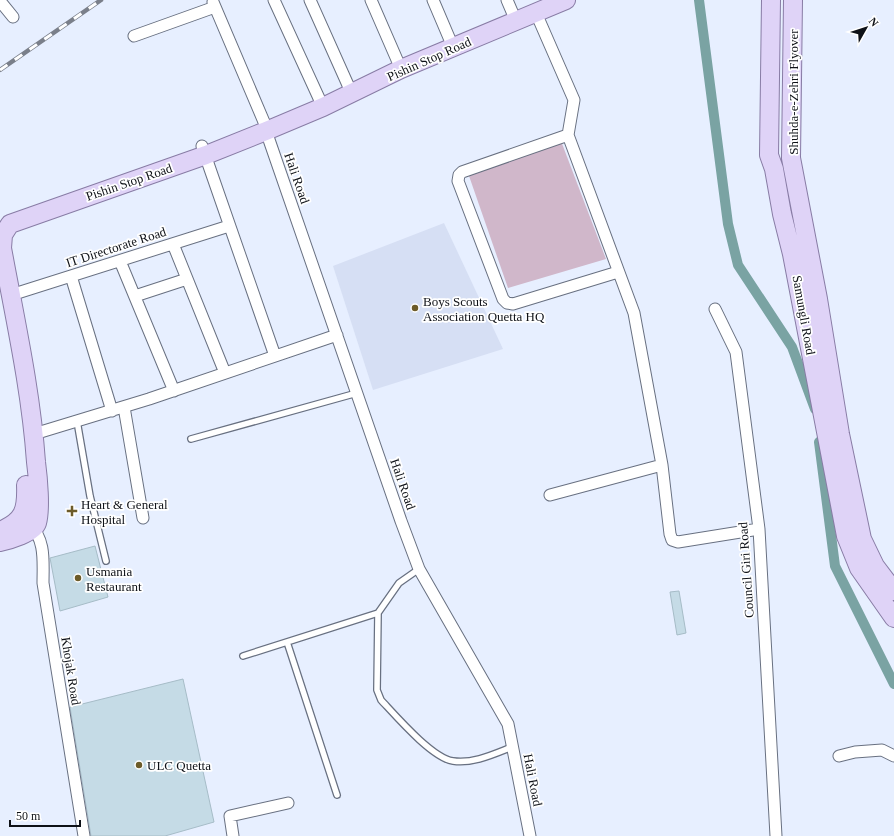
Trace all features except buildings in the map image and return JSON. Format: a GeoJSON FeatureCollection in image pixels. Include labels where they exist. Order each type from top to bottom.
{"type":"FeatureCollection","features":[{"type":"Feature","properties":{"kind":"main road","name":"Pishin Stop Road"},"geometry":{"type":"LineString","coordinates":[[5,294],[23,356],[34,434],[38,486],[37,523],[28,523],[23,418],[5,294],[2,248],[3,235],[10,224],[322,104],[400,66],[452,44],[512,12],[566,0]]}},
{"type":"Feature","properties":{"kind":"main road","name":"Samungli Road"},"geometry":{"type":"LineString","coordinates":[[771,0],[769,155],[774,169],[782,214],[792,254],[846,536],[859,568],[894,618]]}},
{"type":"Feature","properties":{"kind":"main road","name":"Shuhda-e-Zehri Flyover"},"geometry":{"type":"LineString","coordinates":[[774,169],[778,138],[783,0]]}},
{"type":"Feature","properties":{"kind":"main road","name":"Shuhda-e-Zehri Flyover"},"geometry":{"type":"LineString","coordinates":[[793,0],[791,158],[796,184]]}},
{"type":"Feature","properties":{"kind":"main road","name":"Samungli Road"},"geometry":{"type":"LineString","coordinates":[[804,0],[801,156],[796,184],[818,299],[840,434],[862,539],[875,566],[894,591]]}},
{"type":"Feature","properties":{"kind":"main road","name":"Pishin Stop Road"},"geometry":{"type":"LineString","coordinates":[[0,219],[12,212],[204,150]]}},
{"type":"Feature","properties":{"kind":"main road"},"geometry":{"type":"LineString","coordinates":[[0,531],[28,523]]}},
{"type":"Feature","properties":{"kind":"main road"},"geometry":{"type":"LineString","coordinates":[[0,542],[12,539],[28,523]]}},
{"type":"Feature","properties":{"kind":"street"},"geometry":{"type":"LineString","coordinates":[[274,0],[322,104]]}},
{"type":"Feature","properties":{"kind":"street"},"geometry":{"type":"LineString","coordinates":[[310,0],[350,91]]}},
{"type":"Feature","properties":{"kind":"street"},"geometry":{"type":"LineString","coordinates":[[371,0],[400,66]]}},
{"type":"Feature","properties":{"kind":"street"},"geometry":{"type":"LineString","coordinates":[[433,0],[452,44]]}},
{"type":"Feature","properties":{"kind":"street"},"geometry":{"type":"LineString","coordinates":[[0,1],[12,17]]}},
{"type":"Feature","properties":{"kind":"street","name":"Hali Road"},"geometry":{"type":"LineString","coordinates":[[134,36],[214,4],[265,127],[419,569],[508,724],[530,836]]}},
{"type":"Feature","properties":{"kind":"street"},"geometry":{"type":"LineString","coordinates":[[541,6],[574,100],[568,135],[634,313],[662,465],[672,540],[678,542],[759,529]]}},
{"type":"Feature","properties":{"kind":"street"},"geometry":{"type":"LineString","coordinates":[[568,135],[462,172],[459,175],[458,180],[503,299],[507,303],[513,304],[618,272]]}},
{"type":"Feature","properties":{"kind":"street"},"geometry":{"type":"LineString","coordinates":[[204,150],[275,356]]}},
{"type":"Feature","properties":{"kind":"street","name":"IT Directorate Road"},"geometry":{"type":"LineString","coordinates":[[5,294],[71,276],[229,226]]}},
{"type":"Feature","properties":{"kind":"street"},"geometry":{"type":"LineString","coordinates":[[173,244],[225,373]]}},
{"type":"Feature","properties":{"kind":"street"},"geometry":{"type":"LineString","coordinates":[[120,260],[174,391]]}},
{"type":"Feature","properties":{"kind":"street"},"geometry":{"type":"LineString","coordinates":[[71,276],[112,411]]}},
{"type":"Feature","properties":{"kind":"street"},"geometry":{"type":"LineString","coordinates":[[135,296],[187,279]]}},
{"type":"Feature","properties":{"kind":"street","name":"Council Giri Road"},"geometry":{"type":"LineString","coordinates":[[716,308],[736,352],[759,529],[776,836]]}},
{"type":"Feature","properties":{"kind":"street"},"geometry":{"type":"LineString","coordinates":[[34,434],[174,391],[337,335]]}},
{"type":"Feature","properties":{"kind":"street"},"geometry":{"type":"LineString","coordinates":[[124,407],[143,518]]}},
{"type":"Feature","properties":{"kind":"street"},"geometry":{"type":"LineString","coordinates":[[550,495],[662,465]]}},
{"type":"Feature","properties":{"kind":"street","name":"Khojak Road"},"geometry":{"type":"LineString","coordinates":[[28,523],[40,539],[43,556],[42,583],[84,836]]}},
{"type":"Feature","properties":{"kind":"street"},"geometry":{"type":"LineString","coordinates":[[839,756],[855,752],[882,750],[894,756]]}},
{"type":"Feature","properties":{"kind":"street"},"geometry":{"type":"LineString","coordinates":[[233,836],[230,816],[288,803]]}},
{"type":"Feature","properties":{"kind":"lane"},"geometry":{"type":"LineString","coordinates":[[191,439],[357,393]]}},
{"type":"Feature","properties":{"kind":"lane"},"geometry":{"type":"LineString","coordinates":[[77,421],[90,496],[106,561]]}},
{"type":"Feature","properties":{"kind":"lane"},"geometry":{"type":"LineString","coordinates":[[419,569],[399,583],[378,612],[377,690],[381,700],[401,722],[434,752],[453,761],[479,759],[512,747]]}},
{"type":"Feature","properties":{"kind":"lane"},"geometry":{"type":"LineString","coordinates":[[243,656],[378,612]]}},
{"type":"Feature","properties":{"kind":"lane"},"geometry":{"type":"LineString","coordinates":[[287,642],[337,795]]}},
{"type":"Feature","properties":{"kind":"shaded area"},"geometry":{"type":"Polygon","coordinates":[[[561,141],[606,259],[508,288],[468,173],[561,141]]]}},
{"type":"Feature","properties":{"kind":"shaded area","name":"Boys Scouts Association Quetta HQ"},"geometry":{"type":"Polygon","coordinates":[[[444,223],[503,349],[373,390],[333,266],[444,223]]]}},
{"type":"Feature","properties":{"kind":"waterway"},"geometry":{"type":"LineString","coordinates":[[699,0],[728,224],[738,265],[792,347],[815,409]]}},
{"type":"Feature","properties":{"kind":"waterway"},"geometry":{"type":"LineString","coordinates":[[819,442],[835,566],[894,684]]}},
{"type":"Feature","properties":{"kind":"railway"},"geometry":{"type":"LineString","coordinates":[[0,70],[101,0]]}},
{"type":"Feature","properties":{"kind":"place","name":"Boys Scouts Association Quetta HQ"},"geometry":{"type":"Point","coordinates":[415,308]}},
{"type":"Feature","properties":{"kind":"place","name":"Heart & General Hospital"},"geometry":{"type":"Point","coordinates":[72,511]}},
{"type":"Feature","properties":{"kind":"place","name":"Usmania Restaurant"},"geometry":{"type":"Point","coordinates":[78,578]}},
{"type":"Feature","properties":{"kind":"place","name":"ULC Quetta"},"geometry":{"type":"Point","coordinates":[139,765]}}]}
